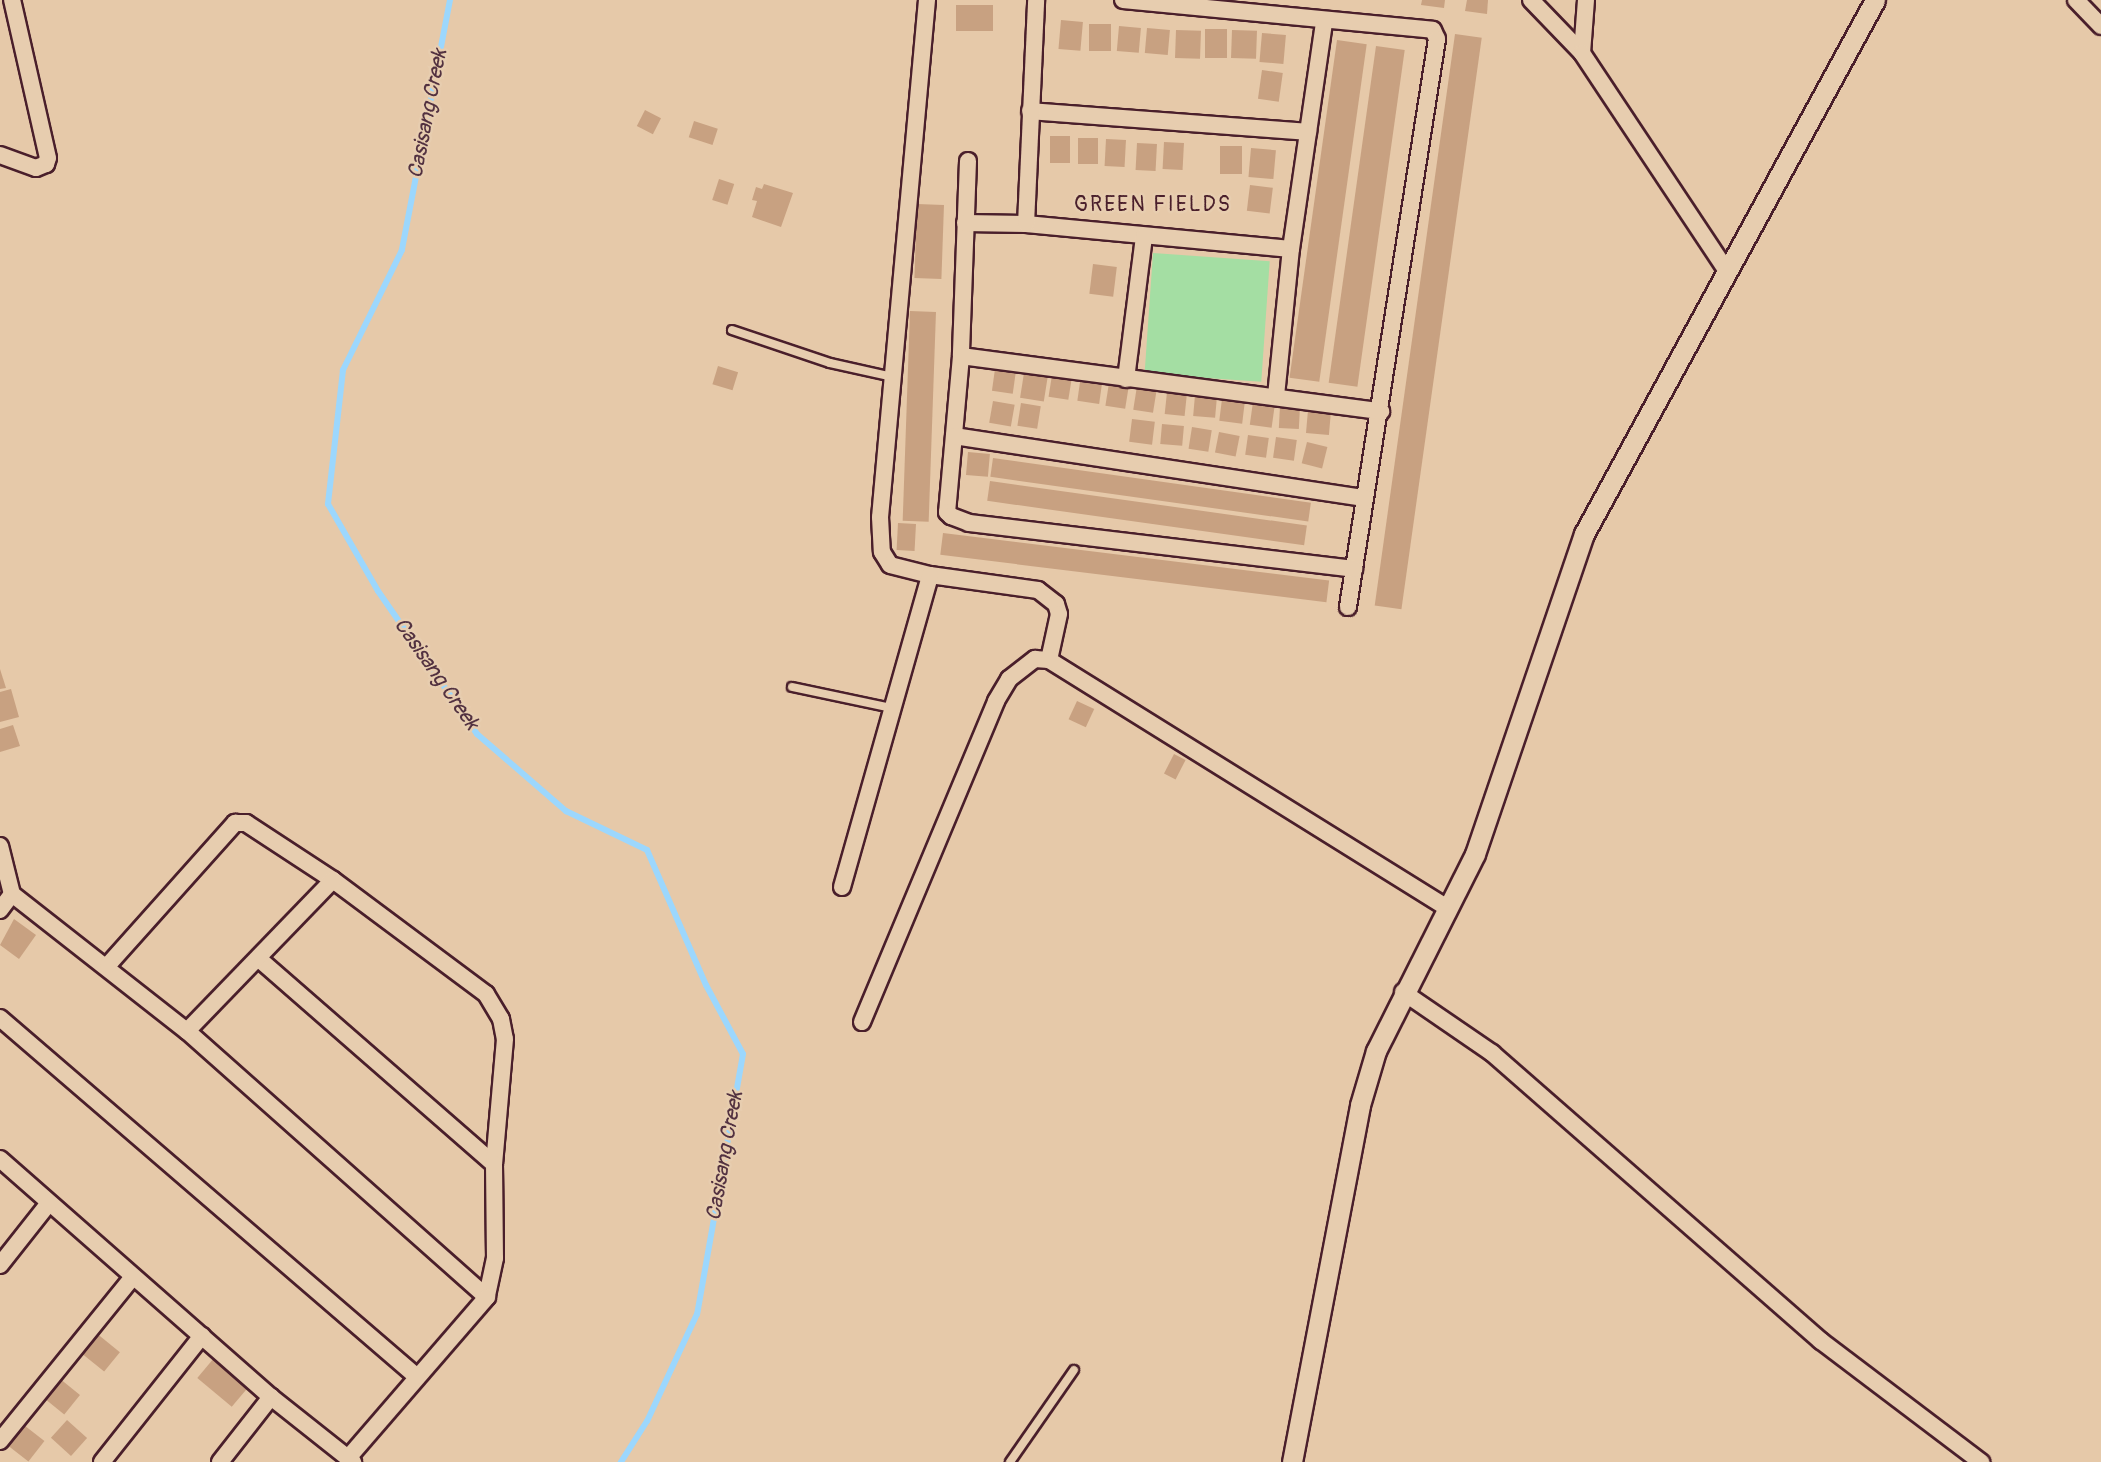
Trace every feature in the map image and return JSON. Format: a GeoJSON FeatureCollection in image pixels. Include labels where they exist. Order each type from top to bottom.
{"type":"FeatureCollection","features":[{"type":"Feature","properties":{"kind":"street"},"geometry":{"type":"LineString","coordinates":[[0,155],[36,168],[46,164],[48,158],[12,0]]}},
{"type":"Feature","properties":{"kind":"street"},"geometry":{"type":"LineString","coordinates":[[927,0],[880,517],[882,552],[890,565],[930,575],[1025,586],[1049,597],[1059,614],[1049,660]]}},
{"type":"Feature","properties":{"kind":"street"},"geometry":{"type":"LineString","coordinates":[[1026,224],[1036,0]]}},
{"type":"Feature","properties":{"kind":"street"},"geometry":{"type":"LineString","coordinates":[[1123,0],[1324,22],[1433,30],[1439,46],[1348,607]]}},
{"type":"Feature","properties":{"kind":"street"},"geometry":{"type":"LineString","coordinates":[[1531,0],[1581,54],[1727,271]]}},
{"type":"Feature","properties":{"kind":"street"},"geometry":{"type":"LineString","coordinates":[[1581,54],[1586,0]]}},
{"type":"Feature","properties":{"kind":"street"},"geometry":{"type":"LineString","coordinates":[[1292,1462],[1360,1105],[1376,1051],[1403,992],[1475,854],[1521,729],[1570,565],[1875,0]]}},
{"type":"Feature","properties":{"kind":"street"},"geometry":{"type":"LineString","coordinates":[[2076,0],[2101,26]]}},
{"type":"Feature","properties":{"kind":"street"},"geometry":{"type":"LineString","coordinates":[[1276,396],[1291,249],[1324,22]]}},
{"type":"Feature","properties":{"kind":"street"},"geometry":{"type":"LineString","coordinates":[[1030,111],[1308,132]]}},
{"type":"Feature","properties":{"kind":"street"},"geometry":{"type":"LineString","coordinates":[[968,161],[961,356],[947,512],[957,520],[1354,569]]}},
{"type":"Feature","properties":{"kind":"street"},"geometry":{"type":"LineString","coordinates":[[965,223],[1026,224],[1291,249]]}},
{"type":"Feature","properties":{"kind":"street"},"geometry":{"type":"LineString","coordinates":[[1126,379],[1144,236]]}},
{"type":"Feature","properties":{"kind":"street"},"geometry":{"type":"LineString","coordinates":[[961,356],[1381,411]]}},
{"type":"Feature","properties":{"kind":"street"},"geometry":{"type":"LineString","coordinates":[[954,436],[1364,498]]}},
{"type":"Feature","properties":{"kind":"street"},"geometry":{"type":"LineString","coordinates":[[842,887],[895,709],[930,575]]}},
{"type":"Feature","properties":{"kind":"street"},"geometry":{"type":"LineString","coordinates":[[862,1022],[996,701],[1024,663],[1049,660],[1448,908]]}},
{"type":"Feature","properties":{"kind":"street"},"geometry":{"type":"LineString","coordinates":[[0,1159],[271,1397],[351,1460],[416,1376],[487,1297],[495,1258],[494,1164],[505,1039],[494,1005],[333,880],[256,827],[234,823],[108,965]]}},
{"type":"Feature","properties":{"kind":"street"},"geometry":{"type":"LineString","coordinates":[[0,846],[12,894],[108,965],[187,1031],[487,1297]]}},
{"type":"Feature","properties":{"kind":"street"},"geometry":{"type":"LineString","coordinates":[[187,1031],[333,880]]}},
{"type":"Feature","properties":{"kind":"street"},"geometry":{"type":"LineString","coordinates":[[0,910],[12,894]]}},
{"type":"Feature","properties":{"kind":"street"},"geometry":{"type":"LineString","coordinates":[[259,959],[494,1164]]}},
{"type":"Feature","properties":{"kind":"street"},"geometry":{"type":"LineString","coordinates":[[1403,992],[1492,1053],[1821,1341],[1981,1462]]}},
{"type":"Feature","properties":{"kind":"street"},"geometry":{"type":"LineString","coordinates":[[0,1018],[416,1376]]}},
{"type":"Feature","properties":{"kind":"street"},"geometry":{"type":"LineString","coordinates":[[0,1265],[49,1203]]}},
{"type":"Feature","properties":{"kind":"street"},"geometry":{"type":"LineString","coordinates":[[0,1441],[133,1277]]}},
{"type":"Feature","properties":{"kind":"street"},"geometry":{"type":"LineString","coordinates":[[102,1462],[202,1336]]}},
{"type":"Feature","properties":{"kind":"street"},"geometry":{"type":"LineString","coordinates":[[220,1462],[271,1397]]}},
{"type":"Feature","properties":{"kind":"lane"},"geometry":{"type":"LineString","coordinates":[[732,330],[830,363],[893,377]]}},
{"type":"Feature","properties":{"kind":"lane"},"geometry":{"type":"LineString","coordinates":[[792,687],[895,709]]}},
{"type":"Feature","properties":{"kind":"lane"},"geometry":{"type":"LineString","coordinates":[[1010,1462],[1074,1370]]}},
{"type":"Feature","properties":{"kind":"green space"},"geometry":{"type":"Polygon","coordinates":[[[1153,253],[1270,261],[1261,382],[1145,374],[1153,253]]]}},
{"type":"Feature","properties":{"kind":"building"},"geometry":{"type":"Polygon","coordinates":[[[1422,0],[1445,0],[1444,8],[1421,5],[1422,0]]]}},
{"type":"Feature","properties":{"kind":"building"},"geometry":{"type":"Polygon","coordinates":[[[1467,0],[1488,0],[1487,14],[1465,11],[1467,0]]]}},
{"type":"Feature","properties":{"kind":"building"},"geometry":{"type":"Polygon","coordinates":[[[956,5],[993,5],[993,31],[956,31],[956,5]]]}},
{"type":"Feature","properties":{"kind":"building"},"geometry":{"type":"Polygon","coordinates":[[[1061,20],[1083,22],[1080,51],[1058,49],[1061,20]]]}},
{"type":"Feature","properties":{"kind":"building"},"geometry":{"type":"Polygon","coordinates":[[[1089,24],[1111,24],[1111,51],[1089,51],[1089,24]]]}},
{"type":"Feature","properties":{"kind":"building"},"geometry":{"type":"Polygon","coordinates":[[[1119,26],[1141,28],[1139,53],[1117,51],[1119,26]]]}},
{"type":"Feature","properties":{"kind":"building"},"geometry":{"type":"Polygon","coordinates":[[[1147,28],[1170,30],[1168,55],[1145,53],[1147,28]]]}},
{"type":"Feature","properties":{"kind":"building"},"geometry":{"type":"Polygon","coordinates":[[[1205,29],[1227,29],[1227,58],[1205,58],[1205,29]]]}},
{"type":"Feature","properties":{"kind":"building"},"geometry":{"type":"Polygon","coordinates":[[[1176,30],[1201,31],[1200,59],[1175,58],[1176,30]]]}},
{"type":"Feature","properties":{"kind":"building"},"geometry":{"type":"Polygon","coordinates":[[[1232,30],[1257,31],[1256,59],[1231,58],[1232,30]]]}},
{"type":"Feature","properties":{"kind":"building"},"geometry":{"type":"Polygon","coordinates":[[[1262,33],[1286,35],[1283,64],[1259,62],[1262,33]]]}},
{"type":"Feature","properties":{"kind":"building"},"geometry":{"type":"Polygon","coordinates":[[[1455,34],[1482,38],[1401,609],[1375,605],[1455,34]]]}},
{"type":"Feature","properties":{"kind":"building"},"geometry":{"type":"Polygon","coordinates":[[[1337,40],[1367,44],[1319,382],[1290,378],[1337,40]]]}},
{"type":"Feature","properties":{"kind":"building"},"geometry":{"type":"Polygon","coordinates":[[[1376,46],[1405,50],[1357,387],[1329,383],[1376,46]]]}},
{"type":"Feature","properties":{"kind":"building"},"geometry":{"type":"Polygon","coordinates":[[[1262,70],[1283,73],[1279,102],[1258,99],[1262,70]]]}},
{"type":"Feature","properties":{"kind":"building"},"geometry":{"type":"Polygon","coordinates":[[[645,110],[661,118],[653,134],[637,126],[645,110]]]}},
{"type":"Feature","properties":{"kind":"building"},"geometry":{"type":"Polygon","coordinates":[[[694,121],[718,129],[713,145],[689,137],[694,121]]]}},
{"type":"Feature","properties":{"kind":"building"},"geometry":{"type":"Polygon","coordinates":[[[1050,136],[1070,136],[1070,163],[1050,163],[1050,136]]]}},
{"type":"Feature","properties":{"kind":"building"},"geometry":{"type":"Polygon","coordinates":[[[1078,138],[1098,138],[1098,164],[1078,164],[1078,138]]]}},
{"type":"Feature","properties":{"kind":"building"},"geometry":{"type":"Polygon","coordinates":[[[1106,139],[1126,140],[1125,167],[1105,166],[1106,139]]]}},
{"type":"Feature","properties":{"kind":"building"},"geometry":{"type":"Polygon","coordinates":[[[1164,142],[1184,143],[1183,170],[1163,169],[1164,142]]]}},
{"type":"Feature","properties":{"kind":"building"},"geometry":{"type":"Polygon","coordinates":[[[1137,143],[1157,144],[1156,171],[1136,170],[1137,143]]]}},
{"type":"Feature","properties":{"kind":"building"},"geometry":{"type":"Polygon","coordinates":[[[1220,146],[1242,146],[1242,174],[1220,174],[1220,146]]]}},
{"type":"Feature","properties":{"kind":"building"},"geometry":{"type":"Polygon","coordinates":[[[1251,148],[1276,150],[1273,179],[1248,177],[1251,148]]]}},
{"type":"Feature","properties":{"kind":"building"},"geometry":{"type":"Polygon","coordinates":[[[719,179],[734,184],[727,205],[712,200],[719,179]]]}},
{"type":"Feature","properties":{"kind":"building"},"geometry":{"type":"Polygon","coordinates":[[[764,184],[793,193],[781,227],[752,217],[757,201],[752,200],[756,187],[762,189],[764,184]]]}},
{"type":"Feature","properties":{"kind":"building"},"geometry":{"type":"Polygon","coordinates":[[[1250,185],[1273,188],[1270,214],[1247,211],[1250,185]]]}},
{"type":"Feature","properties":{"kind":"building"},"geometry":{"type":"Polygon","coordinates":[[[917,204],[944,205],[941,279],[914,278],[917,204]]]}},
{"type":"Feature","properties":{"kind":"building"},"geometry":{"type":"Polygon","coordinates":[[[1093,264],[1117,267],[1113,297],[1089,294],[1093,264]]]}},
{"type":"Feature","properties":{"kind":"building"},"geometry":{"type":"Polygon","coordinates":[[[910,311],[936,312],[929,522],[903,521],[910,311]]]}},
{"type":"Feature","properties":{"kind":"building"},"geometry":{"type":"Polygon","coordinates":[[[718,366],[738,372],[733,390],[712,384],[718,366]]]}},
{"type":"Feature","properties":{"kind":"building"},"geometry":{"type":"Polygon","coordinates":[[[995,369],[1016,372],[1013,394],[992,391],[995,369]]]}},
{"type":"Feature","properties":{"kind":"building"},"geometry":{"type":"Polygon","coordinates":[[[1024,373],[1048,377],[1044,401],[1020,398],[1024,373]]]}},
{"type":"Feature","properties":{"kind":"building"},"geometry":{"type":"Polygon","coordinates":[[[1052,375],[1072,378],[1068,400],[1049,397],[1052,375]]]}},
{"type":"Feature","properties":{"kind":"building"},"geometry":{"type":"Polygon","coordinates":[[[1080,382],[1102,385],[1099,404],[1077,401],[1080,382]]]}},
{"type":"Feature","properties":{"kind":"building"},"geometry":{"type":"Polygon","coordinates":[[[1109,383],[1129,386],[1125,409],[1105,406],[1109,383]]]}},
{"type":"Feature","properties":{"kind":"building"},"geometry":{"type":"Polygon","coordinates":[[[1137,386],[1157,389],[1153,413],[1133,410],[1137,386]]]}},
{"type":"Feature","properties":{"kind":"building"},"geometry":{"type":"Polygon","coordinates":[[[1167,392],[1187,394],[1185,416],[1165,414],[1167,392]]]}},
{"type":"Feature","properties":{"kind":"building"},"geometry":{"type":"Polygon","coordinates":[[[1195,395],[1217,397],[1215,418],[1193,416],[1195,395]]]}},
{"type":"Feature","properties":{"kind":"building"},"geometry":{"type":"Polygon","coordinates":[[[1222,399],[1245,402],[1242,424],[1219,421],[1222,399]]]}},
{"type":"Feature","properties":{"kind":"building"},"geometry":{"type":"Polygon","coordinates":[[[993,401],[1015,405],[1011,426],[989,423],[993,401]]]}},
{"type":"Feature","properties":{"kind":"building"},"geometry":{"type":"Polygon","coordinates":[[[1253,402],[1275,405],[1272,428],[1250,425],[1253,402]]]}},
{"type":"Feature","properties":{"kind":"building"},"geometry":{"type":"Polygon","coordinates":[[[1021,403],[1041,406],[1037,429],[1017,426],[1021,403]]]}},
{"type":"Feature","properties":{"kind":"building"},"geometry":{"type":"Polygon","coordinates":[[[1280,406],[1300,407],[1299,429],[1279,428],[1280,406]]]}},
{"type":"Feature","properties":{"kind":"building"},"geometry":{"type":"Polygon","coordinates":[[[1308,410],[1331,412],[1329,435],[1306,433],[1308,410]]]}},
{"type":"Feature","properties":{"kind":"building"},"geometry":{"type":"Polygon","coordinates":[[[1132,419],[1155,422],[1152,445],[1129,442],[1132,419]]]}},
{"type":"Feature","properties":{"kind":"building"},"geometry":{"type":"Polygon","coordinates":[[[1162,424],[1184,426],[1182,446],[1160,444],[1162,424]]]}},
{"type":"Feature","properties":{"kind":"building"},"geometry":{"type":"Polygon","coordinates":[[[1192,427],[1212,430],[1208,452],[1189,449],[1192,427]]]}},
{"type":"Feature","properties":{"kind":"building"},"geometry":{"type":"Polygon","coordinates":[[[1219,432],[1240,436],[1236,457],[1215,453],[1219,432]]]}},
{"type":"Feature","properties":{"kind":"building"},"geometry":{"type":"Polygon","coordinates":[[[1248,435],[1269,438],[1266,458],[1245,455],[1248,435]]]}},
{"type":"Feature","properties":{"kind":"building"},"geometry":{"type":"Polygon","coordinates":[[[1276,437],[1297,440],[1294,461],[1273,458],[1276,437]]]}},
{"type":"Feature","properties":{"kind":"building"},"geometry":{"type":"Polygon","coordinates":[[[1307,442],[1327,447],[1322,468],[1302,463],[1307,442]]]}},
{"type":"Feature","properties":{"kind":"building"},"geometry":{"type":"Polygon","coordinates":[[[968,452],[990,454],[988,477],[966,475],[968,452]]]}},
{"type":"Feature","properties":{"kind":"building"},"geometry":{"type":"Polygon","coordinates":[[[993,458],[1311,503],[1308,521],[990,477],[993,458]]]}},
{"type":"Feature","properties":{"kind":"building"},"geometry":{"type":"Polygon","coordinates":[[[990,481],[1307,526],[1304,545],[987,501],[990,481]]]}},
{"type":"Feature","properties":{"kind":"building"},"geometry":{"type":"Polygon","coordinates":[[[898,523],[916,524],[915,551],[897,550],[898,523]]]}},
{"type":"Feature","properties":{"kind":"building"},"geometry":{"type":"Polygon","coordinates":[[[943,533],[1329,580],[1326,602],[940,555],[943,533]]]}},
{"type":"Feature","properties":{"kind":"building"},"geometry":{"type":"Polygon","coordinates":[[[0,669],[6,688],[0,689],[0,669]]]}},
{"type":"Feature","properties":{"kind":"building"},"geometry":{"type":"Polygon","coordinates":[[[11,689],[19,717],[0,722],[0,692],[11,689]]]}},
{"type":"Feature","properties":{"kind":"building"},"geometry":{"type":"Polygon","coordinates":[[[1077,701],[1094,709],[1086,727],[1069,719],[1077,701]]]}},
{"type":"Feature","properties":{"kind":"building"},"geometry":{"type":"Polygon","coordinates":[[[13,725],[20,746],[0,752],[0,729],[13,725]]]}},
{"type":"Feature","properties":{"kind":"building"},"geometry":{"type":"Polygon","coordinates":[[[1174,754],[1186,760],[1176,780],[1164,774],[1174,754]]]}},
{"type":"Feature","properties":{"kind":"building"},"geometry":{"type":"Polygon","coordinates":[[[14,919],[36,935],[19,959],[0,945],[14,919]]]}},
{"type":"Feature","properties":{"kind":"building"},"geometry":{"type":"Polygon","coordinates":[[[95,1332],[120,1352],[104,1372],[79,1351],[95,1332]]]}},
{"type":"Feature","properties":{"kind":"building"},"geometry":{"type":"Polygon","coordinates":[[[214,1358],[248,1387],[232,1407],[197,1378],[214,1358]]]}},
{"type":"Feature","properties":{"kind":"building"},"geometry":{"type":"Polygon","coordinates":[[[59,1378],[80,1395],[64,1414],[43,1397],[59,1378]]]}},
{"type":"Feature","properties":{"kind":"building"},"geometry":{"type":"Polygon","coordinates":[[[67,1420],[87,1438],[71,1456],[51,1438],[67,1420]]]}},
{"type":"Feature","properties":{"kind":"building"},"geometry":{"type":"Polygon","coordinates":[[[20,1422],[44,1441],[28,1462],[4,1442],[20,1422]]]}},
{"type":"Feature","properties":{"kind":"waterway","name":"Casisang Creek"},"geometry":{"type":"LineString","coordinates":[[450,0],[402,250],[343,370],[328,504],[378,591],[477,734],[566,811],[647,850],[706,985],[743,1054],[697,1314],[647,1421],[621,1462]]}},
{"type":"Feature","properties":{"kind":"district","name":"GREEN FIELDS"},"geometry":{"type":"Point","coordinates":[1153,205]}}]}
